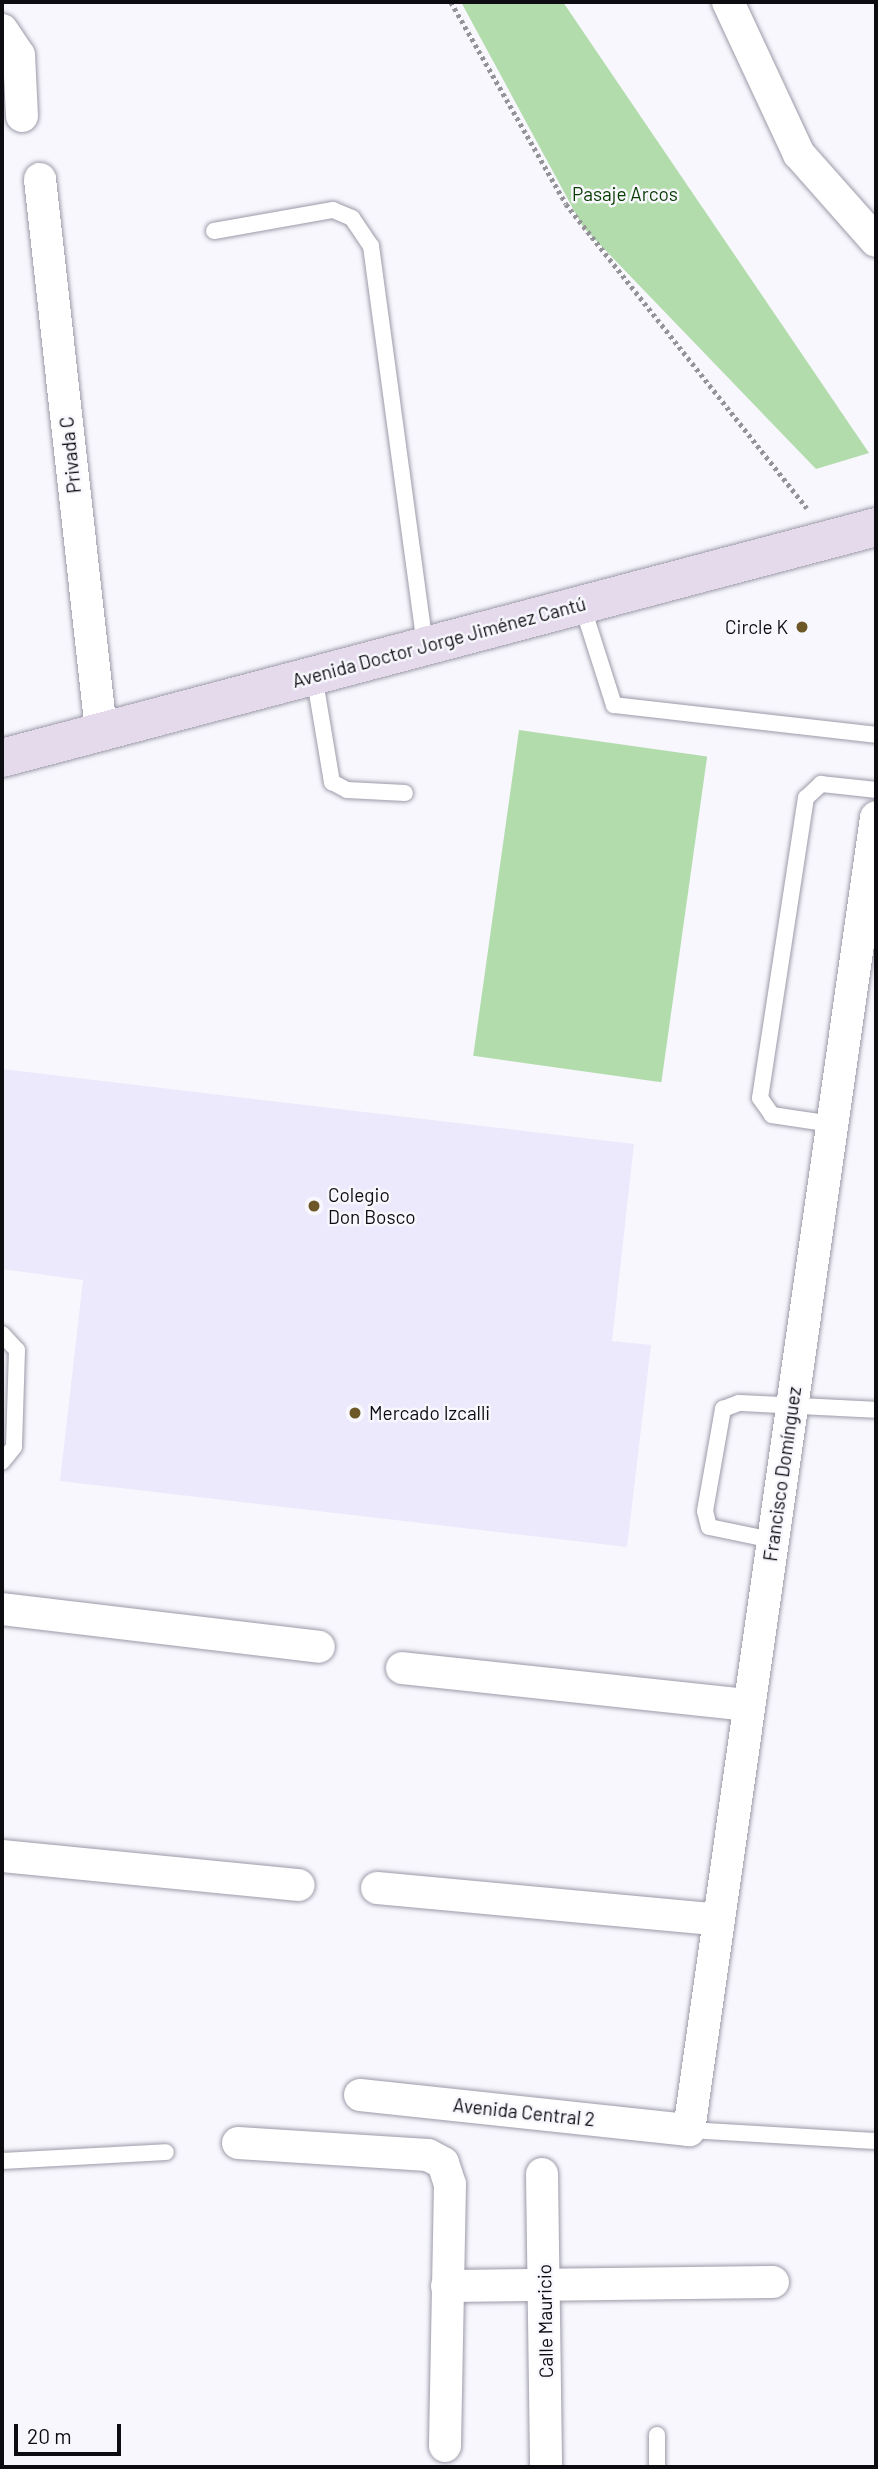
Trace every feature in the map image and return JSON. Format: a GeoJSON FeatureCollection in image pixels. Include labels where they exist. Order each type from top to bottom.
{"type":"FeatureCollection","features":[{"type":"Feature","properties":{"kind":"main road","name":"Avenida Doctor Jorge Jiménez Cantú"},"geometry":{"type":"LineString","coordinates":[[2,758],[876,527]]}},
{"type":"Feature","properties":{"kind":"street"},"geometry":{"type":"LineString","coordinates":[[728,2],[799,154],[876,241]]}},
{"type":"Feature","properties":{"kind":"street"},"geometry":{"type":"LineString","coordinates":[[2,30],[19,55],[22,116]]}},
{"type":"Feature","properties":{"kind":"street","name":"Privada C"},"geometry":{"type":"LineString","coordinates":[[40,179],[101,731]]}},
{"type":"Feature","properties":{"kind":"street","name":"Francisco Domínguez"},"geometry":{"type":"LineString","coordinates":[[689,2130],[832,1124],[867,947],[876,817]]}},
{"type":"Feature","properties":{"kind":"street"},"geometry":{"type":"LineString","coordinates":[[2,1609],[319,1647]]}},
{"type":"Feature","properties":{"kind":"street"},"geometry":{"type":"LineString","coordinates":[[402,1668],[749,1705]]}},
{"type":"Feature","properties":{"kind":"street"},"geometry":{"type":"LineString","coordinates":[[2,1856],[299,1885]]}},
{"type":"Feature","properties":{"kind":"street"},"geometry":{"type":"LineString","coordinates":[[377,1888],[719,1920]]}},
{"type":"Feature","properties":{"kind":"street","name":"Avenida Central 2"},"geometry":{"type":"LineString","coordinates":[[360,2095],[689,2130]]}},
{"type":"Feature","properties":{"kind":"street"},"geometry":{"type":"LineString","coordinates":[[238,2143],[428,2155],[443,2163],[450,2184],[445,2446]]}},
{"type":"Feature","properties":{"kind":"street","name":"Calle Mauricio"},"geometry":{"type":"LineString","coordinates":[[542,2174],[547,2467]]}},
{"type":"Feature","properties":{"kind":"street"},"geometry":{"type":"LineString","coordinates":[[447,2286],[773,2282]]}},
{"type":"Feature","properties":{"kind":"lane"},"geometry":{"type":"LineString","coordinates":[[214,232],[333,210],[352,218],[371,246],[425,646]]}},
{"type":"Feature","properties":{"kind":"lane"},"geometry":{"type":"LineString","coordinates":[[582,605],[614,705],[876,735]]}},
{"type":"Feature","properties":{"kind":"lane"},"geometry":{"type":"LineString","coordinates":[[314,675],[332,782],[347,790],[405,793]]}},
{"type":"Feature","properties":{"kind":"lane"},"geometry":{"type":"LineString","coordinates":[[832,1124],[772,1115],[760,1098],[806,798],[821,784],[876,790]]}},
{"type":"Feature","properties":{"kind":"lane"},"geometry":{"type":"LineString","coordinates":[[2,1334],[17,1350],[14,1447],[2,1462]]}},
{"type":"Feature","properties":{"kind":"lane"},"geometry":{"type":"LineString","coordinates":[[772,1540],[709,1527],[705,1511],[716,1427],[723,1409],[739,1403],[876,1410]]}},
{"type":"Feature","properties":{"kind":"lane"},"geometry":{"type":"LineString","coordinates":[[689,2130],[876,2141]]}},
{"type":"Feature","properties":{"kind":"lane"},"geometry":{"type":"LineString","coordinates":[[2,2161],[166,2151]]}},
{"type":"Feature","properties":{"kind":"lane"},"geometry":{"type":"LineString","coordinates":[[657,2435],[657,2467]]}},
{"type":"Feature","properties":{"kind":"path"},"geometry":{"type":"LineString","coordinates":[[452,2],[566,204],[832,539]]}},
{"type":"Feature","properties":{"kind":"shaded area"},"geometry":{"type":"Polygon","coordinates":[[[2,1069],[634,1144],[612,1341],[651,1345],[627,1547],[60,1481],[83,1280],[2,1269],[2,1069]]]}},
{"type":"Feature","properties":{"kind":"green space","name":"Pasaje Arcos"},"geometry":{"type":"Polygon","coordinates":[[[461,2],[563,2],[869,453],[816,469],[583,227],[461,2]]]}},
{"type":"Feature","properties":{"kind":"green space"},"geometry":{"type":"Polygon","coordinates":[[[519,730],[707,756],[661,1082],[473,1056],[519,730]]]}},
{"type":"Feature","properties":{"kind":"place","name":"Circle K"},"geometry":{"type":"Point","coordinates":[802,627]}},
{"type":"Feature","properties":{"kind":"place","name":"Colegio Don Bosco"},"geometry":{"type":"Point","coordinates":[314,1206]}},
{"type":"Feature","properties":{"kind":"place","name":"Mercado Izcalli"},"geometry":{"type":"Point","coordinates":[355,1413]}}]}
